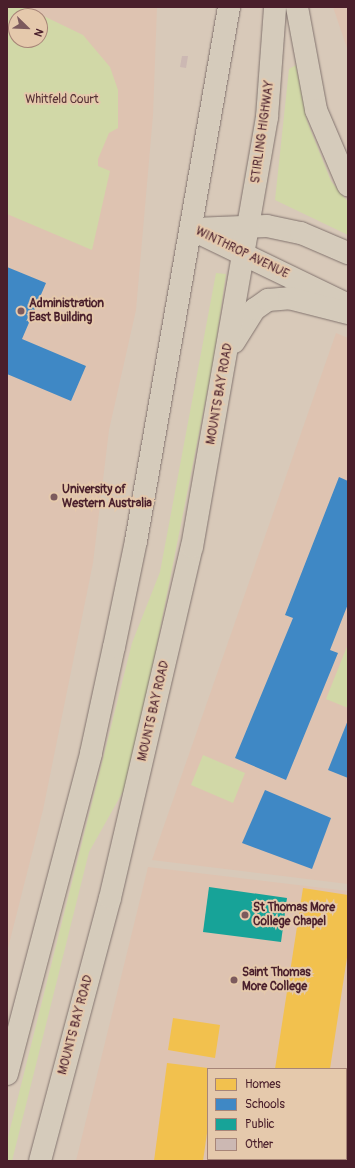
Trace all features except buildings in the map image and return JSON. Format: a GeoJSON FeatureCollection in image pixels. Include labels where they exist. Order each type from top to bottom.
{"type":"FeatureCollection","features":[{"type":"Feature","properties":{"kind":"main road"},"geometry":{"type":"LineString","coordinates":[[7,1074],[91,753],[136,541],[229,7]]}},
{"type":"Feature","properties":{"kind":"main road","name":"STIRLING HIGHWAY"},"geometry":{"type":"LineString","coordinates":[[244,256],[267,117],[275,7]]}},
{"type":"Feature","properties":{"kind":"main road"},"geometry":{"type":"LineString","coordinates":[[297,7],[316,110],[348,185]]}},
{"type":"Feature","properties":{"kind":"main road","name":"WINTHROP AVENUE"},"geometry":{"type":"LineString","coordinates":[[191,229],[249,227],[301,233],[348,252]]}},
{"type":"Feature","properties":{"kind":"main road","name":"WINTHROP AVENUE"},"geometry":{"type":"LineString","coordinates":[[191,229],[244,256],[348,305]]}},
{"type":"Feature","properties":{"kind":"main road","name":"MOUNTS BAY ROAD"},"geometry":{"type":"LineString","coordinates":[[40,1161],[149,734],[192,546],[228,354],[244,256]]}},
{"type":"Feature","properties":{"kind":"main road"},"geometry":{"type":"LineString","coordinates":[[228,354],[255,309],[268,300],[289,298],[348,314]]}},
{"type":"Feature","properties":{"kind":"shaded area","name":"University of Western Australia"},"geometry":{"type":"Polygon","coordinates":[[[7,7],[157,7],[153,115],[136,310],[109,430],[93,563],[43,810],[7,952],[7,7]]]}},
{"type":"Feature","properties":{"kind":"shaded area"},"geometry":{"type":"Polygon","coordinates":[[[333,7],[348,7],[348,51],[333,7]]]}},
{"type":"Feature","properties":{"kind":"shaded area"},"geometry":{"type":"Polygon","coordinates":[[[336,333],[348,338],[348,884],[152,860],[336,333]]]}},
{"type":"Feature","properties":{"kind":"shaded area","name":"Saint Thomas More College"},"geometry":{"type":"Polygon","coordinates":[[[148,867],[348,891],[348,1161],[76,1161],[148,867]]]}},
{"type":"Feature","properties":{"kind":"green space","name":"Whitfeld Court"},"geometry":{"type":"Polygon","coordinates":[[[7,7],[27,8],[8,8],[8,48],[48,48],[48,18],[83,35],[110,67],[118,90],[118,128],[109,133],[98,159],[98,166],[110,171],[92,250],[7,214],[7,7]]]}},
{"type":"Feature","properties":{"kind":"green space"},"geometry":{"type":"Polygon","coordinates":[[[296,65],[307,121],[331,181],[348,202],[348,235],[275,200],[289,69],[296,65]]]}},
{"type":"Feature","properties":{"kind":"green space"},"geometry":{"type":"Polygon","coordinates":[[[216,273],[226,274],[213,363],[137,745],[125,788],[89,852],[12,1161],[7,1161],[7,1141],[132,643],[160,572],[216,273]]]}},
{"type":"Feature","properties":{"kind":"green space"},"geometry":{"type":"Polygon","coordinates":[[[348,644],[348,708],[326,699],[348,644]]]}},
{"type":"Feature","properties":{"kind":"green space"},"geometry":{"type":"Polygon","coordinates":[[[203,755],[245,773],[233,803],[191,785],[203,755]]]}},
{"type":"Feature","properties":{"kind":"place","name":"Administration East Building"},"geometry":{"type":"Point","coordinates":[21,311]}},
{"type":"Feature","properties":{"kind":"place","name":"University of Western Australia"},"geometry":{"type":"Point","coordinates":[54,497]}},
{"type":"Feature","properties":{"kind":"place","name":"St Thomas More College Chapel"},"geometry":{"type":"Point","coordinates":[245,915]}},
{"type":"Feature","properties":{"kind":"place","name":"Saint Thomas More College"},"geometry":{"type":"Point","coordinates":[234,980]}}]}
